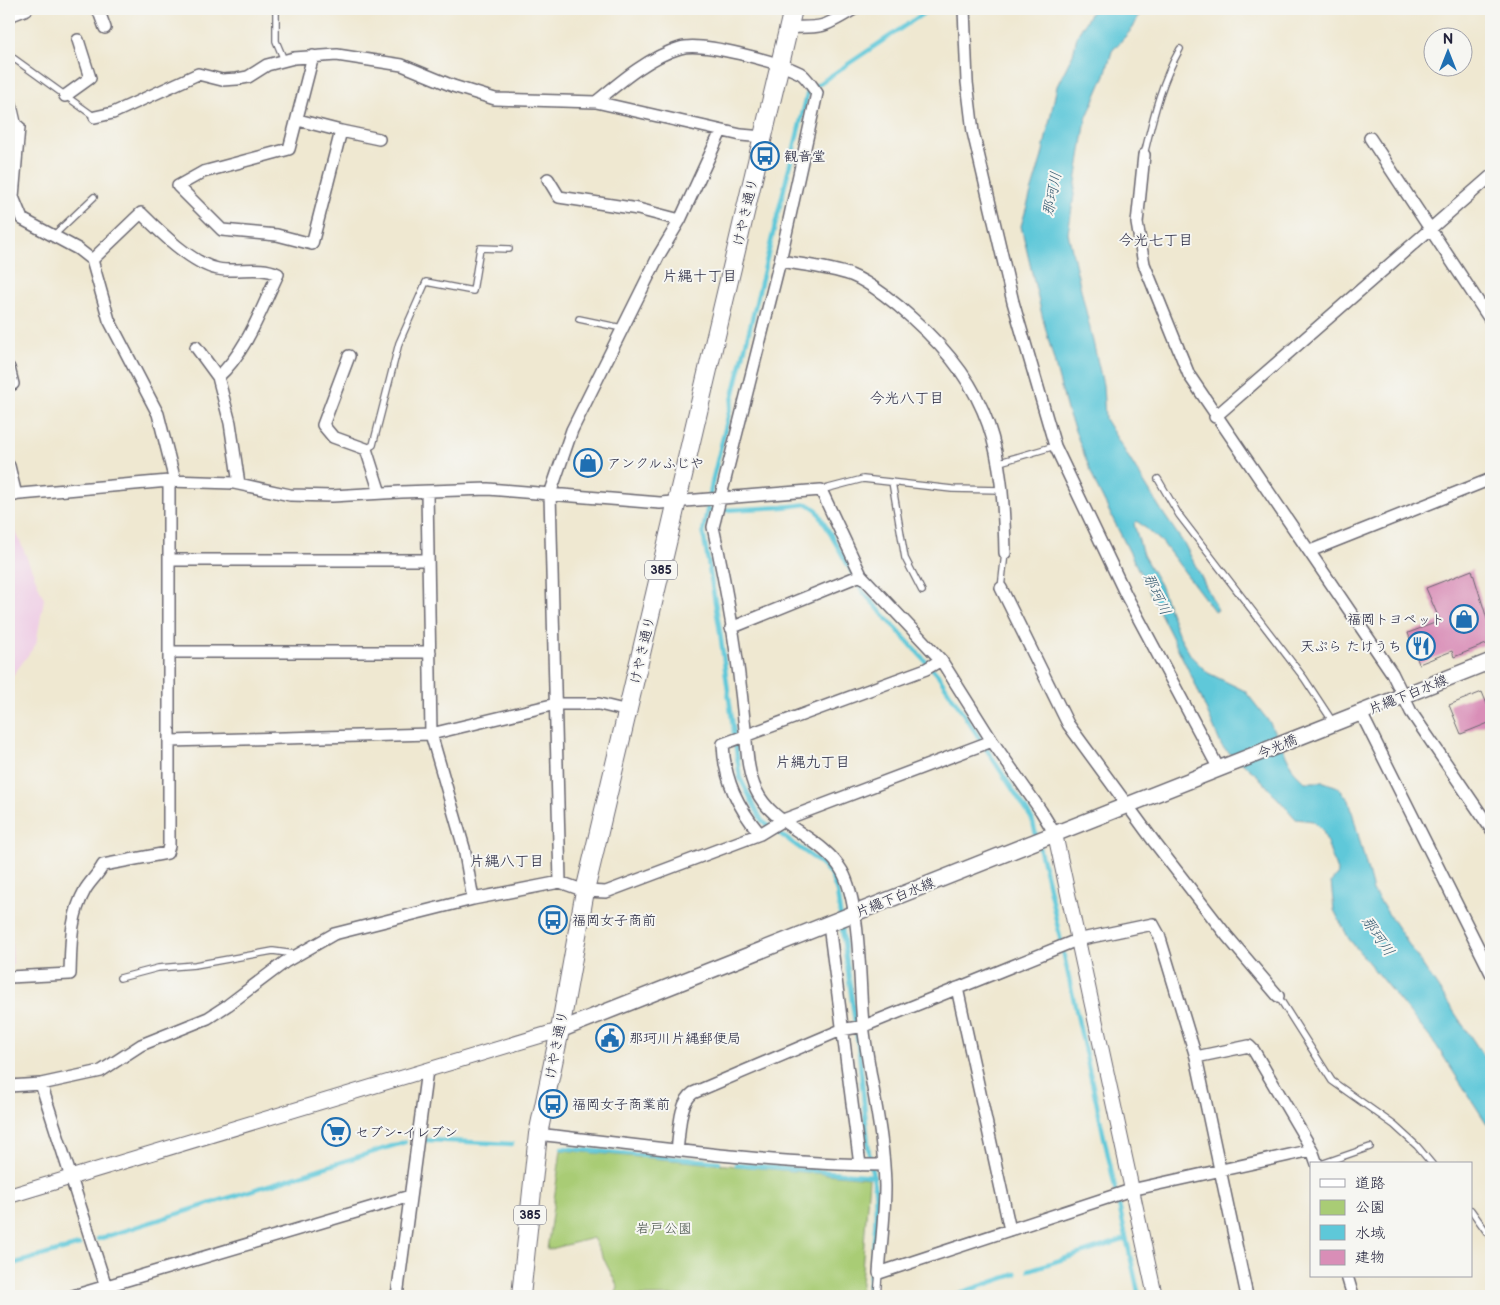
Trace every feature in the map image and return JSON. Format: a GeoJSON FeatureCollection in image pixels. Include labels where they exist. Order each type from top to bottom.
{"type":"FeatureCollection","features":[{"type":"Feature","properties":{"kind":"highway","name":"けやき通り"},"geometry":{"type":"LineString","coordinates":[[521,1296],[538,1134],[560,1030],[584,891],[678,502],[793,9]]}},
{"type":"Feature","properties":{"kind":"main road","name":"片繩下白水線"},"geometry":{"type":"LineString","coordinates":[[1330,725],[1491,661]]}},
{"type":"Feature","properties":{"kind":"main road","name":"今光橋"},"geometry":{"type":"LineString","coordinates":[[1225,767],[1330,725]]}},
{"type":"Feature","properties":{"kind":"main road","name":"片繩下白水線"},"geometry":{"type":"LineString","coordinates":[[560,1030],[1225,767]]}},
{"type":"Feature","properties":{"kind":"street"},"geometry":{"type":"LineString","coordinates":[[9,16],[27,9]]}},
{"type":"Feature","properties":{"kind":"street"},"geometry":{"type":"LineString","coordinates":[[98,9],[104,28]]}},
{"type":"Feature","properties":{"kind":"street"},"geometry":{"type":"LineString","coordinates":[[789,27],[817,28],[825,26],[854,9]]}},
{"type":"Feature","properties":{"kind":"street"},"geometry":{"type":"LineString","coordinates":[[964,11],[967,82],[974,132],[1013,302],[1055,446],[1135,613],[1225,767]]}},
{"type":"Feature","properties":{"kind":"street"},"geometry":{"type":"LineString","coordinates":[[65,96],[90,78],[78,40]]}},
{"type":"Feature","properties":{"kind":"street"},"geometry":{"type":"LineString","coordinates":[[596,102],[633,72],[681,48],[700,46],[779,66],[802,74],[817,93],[780,260],[714,527],[731,628],[751,777],[756,792],[772,812],[833,858],[843,872],[854,913],[864,1026],[883,1166],[884,1210],[879,1273],[1131,1190],[1312,1150]]}},
{"type":"Feature","properties":{"kind":"street"},"geometry":{"type":"LineString","coordinates":[[95,116],[113,113],[198,74],[222,80],[237,79],[248,77],[267,65],[284,60],[337,55],[402,65],[453,86],[495,98],[596,102],[721,131],[763,137]]}},
{"type":"Feature","properties":{"kind":"street"},"geometry":{"type":"LineString","coordinates":[[314,56],[289,149],[203,172],[178,186],[222,230],[276,235],[312,244],[341,131]]}},
{"type":"Feature","properties":{"kind":"street"},"geometry":{"type":"LineString","coordinates":[[298,120],[379,139]]}},
{"type":"Feature","properties":{"kind":"street"},"geometry":{"type":"LineString","coordinates":[[9,976],[70,974],[71,929],[74,912],[86,887],[98,874],[103,865],[167,853],[170,846],[169,560],[172,481],[160,420],[109,320],[92,260],[78,249],[22,219],[15,205],[13,197],[19,127]]}},
{"type":"Feature","properties":{"kind":"street"},"geometry":{"type":"LineString","coordinates":[[560,882],[550,494],[572,430],[622,328],[680,220],[721,131]]}},
{"type":"Feature","properties":{"kind":"street"},"geometry":{"type":"LineString","coordinates":[[1370,138],[1491,321]]}},
{"type":"Feature","properties":{"kind":"street"},"geometry":{"type":"LineString","coordinates":[[1144,155],[1137,223],[1144,264],[1189,375],[1392,673],[1403,696],[1445,764],[1491,829]]}},
{"type":"Feature","properties":{"kind":"street"},"geometry":{"type":"LineString","coordinates":[[1216,416],[1491,176]]}},
{"type":"Feature","properties":{"kind":"street"},"geometry":{"type":"LineString","coordinates":[[548,179],[559,197],[638,209],[680,220]]}},
{"type":"Feature","properties":{"kind":"street"},"geometry":{"type":"LineString","coordinates":[[92,260],[141,212],[185,251],[206,265],[217,269],[264,270],[278,274],[241,349],[228,368],[218,377]]}},
{"type":"Feature","properties":{"kind":"street"},"geometry":{"type":"LineString","coordinates":[[780,260],[851,275],[899,306],[924,328],[961,370],[976,393],[994,439],[1000,462],[1005,553]]}},
{"type":"Feature","properties":{"kind":"street"},"geometry":{"type":"LineString","coordinates":[[196,347],[218,377],[227,410],[239,484]]}},
{"type":"Feature","properties":{"kind":"street"},"geometry":{"type":"LineString","coordinates":[[349,356],[323,425],[333,437],[366,449],[380,493]]}},
{"type":"Feature","properties":{"kind":"street"},"geometry":{"type":"LineString","coordinates":[[9,368],[14,384],[9,385]]}},
{"type":"Feature","properties":{"kind":"street"},"geometry":{"type":"LineString","coordinates":[[9,466],[12,495],[172,481],[239,484],[290,495],[332,496],[488,490],[660,503],[821,490],[861,575],[941,660],[992,741],[1042,810],[1055,834],[1155,1296]]}},
{"type":"Feature","properties":{"kind":"street"},"geometry":{"type":"LineString","coordinates":[[1310,551],[1491,479]]}},
{"type":"Feature","properties":{"kind":"street"},"geometry":{"type":"LineString","coordinates":[[427,492],[431,734],[467,862],[473,899]]}},
{"type":"Feature","properties":{"kind":"street"},"geometry":{"type":"LineString","coordinates":[[169,560],[428,560]]}},
{"type":"Feature","properties":{"kind":"street"},"geometry":{"type":"LineString","coordinates":[[731,628],[861,575]]}},
{"type":"Feature","properties":{"kind":"street"},"geometry":{"type":"LineString","coordinates":[[1001,588],[1068,724],[1227,936],[1278,996]]}},
{"type":"Feature","properties":{"kind":"street"},"geometry":{"type":"LineString","coordinates":[[170,652],[430,652]]}},
{"type":"Feature","properties":{"kind":"street"},"geometry":{"type":"LineString","coordinates":[[760,834],[735,798],[723,759],[722,744],[926,669],[941,660]]}},
{"type":"Feature","properties":{"kind":"street"},"geometry":{"type":"LineString","coordinates":[[170,741],[431,734],[556,704],[599,704],[628,711]]}},
{"type":"Feature","properties":{"kind":"street"},"geometry":{"type":"LineString","coordinates":[[1361,713],[1491,973]]}},
{"type":"Feature","properties":{"kind":"street"},"geometry":{"type":"LineString","coordinates":[[9,1086],[42,1084],[101,1071],[141,1045],[208,1018],[298,954],[334,934],[473,899],[560,882],[584,891],[606,892],[760,834],[783,820],[992,741]]}},
{"type":"Feature","properties":{"kind":"street"},"geometry":{"type":"LineString","coordinates":[[677,1150],[686,1098],[693,1093],[841,1030],[864,1026],[1077,940],[1149,924],[1156,927],[1196,1057],[1248,1296]]}},
{"type":"Feature","properties":{"kind":"street"},"geometry":{"type":"LineString","coordinates":[[829,925],[841,1030],[860,1165]]}},
{"type":"Feature","properties":{"kind":"street"},"geometry":{"type":"LineString","coordinates":[[957,988],[1010,1230]]}},
{"type":"Feature","properties":{"kind":"street"},"geometry":{"type":"LineString","coordinates":[[9,1196],[560,1030]]}},
{"type":"Feature","properties":{"kind":"street"},"geometry":{"type":"LineString","coordinates":[[1196,1057],[1249,1046],[1254,1050],[1318,1162]]}},
{"type":"Feature","properties":{"kind":"street"},"geometry":{"type":"LineString","coordinates":[[396,1296],[427,1070]]}},
{"type":"Feature","properties":{"kind":"street"},"geometry":{"type":"LineString","coordinates":[[42,1084],[70,1178],[108,1292]]}},
{"type":"Feature","properties":{"kind":"street"},"geometry":{"type":"LineString","coordinates":[[538,1134],[677,1150],[883,1166]]}},
{"type":"Feature","properties":{"kind":"street"},"geometry":{"type":"LineString","coordinates":[[73,1296],[108,1292],[410,1196]]}},
{"type":"Feature","properties":{"kind":"street"},"geometry":{"type":"LineString","coordinates":[[1348,1278],[1353,1296]]}},
{"type":"Feature","properties":{"kind":"lane"},"geometry":{"type":"LineString","coordinates":[[276,9],[276,42],[284,60]]}},
{"type":"Feature","properties":{"kind":"lane"},"geometry":{"type":"LineString","coordinates":[[1144,155],[1156,105],[1169,67],[1180,49]]}},
{"type":"Feature","properties":{"kind":"lane"},"geometry":{"type":"LineString","coordinates":[[9,55],[95,116]]}},
{"type":"Feature","properties":{"kind":"lane"},"geometry":{"type":"LineString","coordinates":[[9,84],[19,127]]}},
{"type":"Feature","properties":{"kind":"lane"},"geometry":{"type":"LineString","coordinates":[[52,236],[94,197]]}},
{"type":"Feature","properties":{"kind":"lane"},"geometry":{"type":"LineString","coordinates":[[366,449],[373,445],[399,343],[426,282],[473,291],[480,248],[509,249]]}},
{"type":"Feature","properties":{"kind":"lane"},"geometry":{"type":"LineString","coordinates":[[579,319],[622,328]]}},
{"type":"Feature","properties":{"kind":"lane"},"geometry":{"type":"LineString","coordinates":[[1000,462],[1055,446]]}},
{"type":"Feature","properties":{"kind":"lane"},"geometry":{"type":"LineString","coordinates":[[821,490],[863,479],[952,489],[1001,490]]}},
{"type":"Feature","properties":{"kind":"lane"},"geometry":{"type":"LineString","coordinates":[[1158,479],[1179,515],[1304,678],[1330,725]]}},
{"type":"Feature","properties":{"kind":"lane"},"geometry":{"type":"LineString","coordinates":[[892,482],[900,540],[905,558],[922,590]]}},
{"type":"Feature","properties":{"kind":"lane"},"geometry":{"type":"LineString","coordinates":[[1001,588],[1005,553]]}},
{"type":"Feature","properties":{"kind":"lane"},"geometry":{"type":"LineString","coordinates":[[120,978],[158,968],[195,965],[273,951],[298,954]]}},
{"type":"Feature","properties":{"kind":"lane"},"geometry":{"type":"LineString","coordinates":[[1278,996],[1332,1080],[1394,1125],[1418,1146],[1430,1162]]}},
{"type":"Feature","properties":{"kind":"lane"},"geometry":{"type":"LineString","coordinates":[[1325,1162],[1370,1147]]}},
{"type":"Feature","properties":{"kind":"lane"},"geometry":{"type":"LineString","coordinates":[[1472,1211],[1491,1238]]}},
{"type":"Feature","properties":{"kind":"lane"},"geometry":{"type":"LineString","coordinates":[[877,1296],[879,1273]]}},
{"type":"Feature","properties":{"kind":"shaded area"},"geometry":{"type":"Polygon","coordinates":[[[9,515],[44,599],[36,644],[9,681],[9,515]]]}},
{"type":"Feature","properties":{"kind":"shaded area"},"geometry":{"type":"Polygon","coordinates":[[[9,886],[13,965],[9,966],[9,886]]]}},
{"type":"Feature","properties":{"kind":"green space","name":"岩戸公園"},"geometry":{"type":"Polygon","coordinates":[[[561,1150],[869,1178],[860,1296],[614,1296],[618,1287],[593,1238],[547,1250],[561,1150]]]}},
{"type":"Feature","properties":{"kind":"water","name":"那珂川"},"geometry":{"type":"Polygon","coordinates":[[[1093,9],[1142,9],[1133,28],[1112,51],[1105,75],[1086,119],[1068,233],[1103,385],[1105,419],[1185,545],[1218,610],[1215,612],[1162,542],[1137,521],[1134,524],[1143,555],[1160,585],[1178,633],[1191,656],[1208,673],[1245,691],[1270,723],[1294,771],[1305,782],[1324,782],[1338,787],[1349,800],[1373,891],[1491,1067],[1491,1130],[1436,1045],[1349,939],[1334,910],[1331,882],[1338,874],[1323,831],[1313,821],[1296,819],[1257,775],[1222,747],[1194,681],[1096,485],[1067,410],[1021,226],[1042,156],[1057,86],[1073,54],[1077,36],[1093,9]]]}},
{"type":"Feature","properties":{"kind":"building","name":"福岡トヨペット"},"geometry":{"type":"Polygon","coordinates":[[[1472,570],[1491,632],[1491,642],[1454,657],[1452,651],[1419,664],[1408,633],[1440,621],[1426,588],[1472,570]]]}},
{"type":"Feature","properties":{"kind":"building"},"geometry":{"type":"Polygon","coordinates":[[[1482,692],[1491,714],[1491,722],[1461,734],[1449,705],[1482,692]]]}},
{"type":"Feature","properties":{"kind":"waterway"},"geometry":{"type":"LineString","coordinates":[[868,1296],[875,1229],[876,1195],[870,1164],[859,1051],[837,892],[830,873],[815,859],[762,821],[740,778],[719,625],[703,532],[713,478],[808,91],[930,9]]}},
{"type":"Feature","properties":{"kind":"waterway"},"geometry":{"type":"LineString","coordinates":[[707,511],[808,504],[817,510],[863,592],[938,675],[1032,819],[1046,874],[1139,1296]]}},
{"type":"Feature","properties":{"kind":"waterway"},"geometry":{"type":"LineString","coordinates":[[426,1140],[512,1144]]}},
{"type":"Feature","properties":{"kind":"waterway"},"geometry":{"type":"LineString","coordinates":[[98,1239],[405,1142]]}},
{"type":"Feature","properties":{"kind":"waterway"},"geometry":{"type":"LineString","coordinates":[[562,1148],[719,1162]]}},
{"type":"Feature","properties":{"kind":"waterway"},"geometry":{"type":"LineString","coordinates":[[736,1164],[874,1176]]}},
{"type":"Feature","properties":{"kind":"waterway"},"geometry":{"type":"LineString","coordinates":[[1029,1270],[1126,1239]]}},
{"type":"Feature","properties":{"kind":"waterway"},"geometry":{"type":"LineString","coordinates":[[9,1265],[79,1245]]}},
{"type":"Feature","properties":{"kind":"waterway"},"geometry":{"type":"LineString","coordinates":[[951,1296],[1016,1274]]}},
{"type":"Feature","properties":{"kind":"place","name":"観音堂"},"geometry":{"type":"Point","coordinates":[765,156]}},
{"type":"Feature","properties":{"kind":"place","name":"アンクルふじや"},"geometry":{"type":"Point","coordinates":[588,463]}},
{"type":"Feature","properties":{"kind":"place","name":"福岡トヨペット"},"geometry":{"type":"Point","coordinates":[1464,619]}},
{"type":"Feature","properties":{"kind":"place","name":"天ぷら たけうち"},"geometry":{"type":"Point","coordinates":[1421,646]}},
{"type":"Feature","properties":{"kind":"place","name":"福岡女子商前"},"geometry":{"type":"Point","coordinates":[553,920]}},
{"type":"Feature","properties":{"kind":"place","name":"那珂川片縄郵便局"},"geometry":{"type":"Point","coordinates":[610,1038]}},
{"type":"Feature","properties":{"kind":"place","name":"福岡女子商業前"},"geometry":{"type":"Point","coordinates":[553,1104]}},
{"type":"Feature","properties":{"kind":"place","name":"セブン-イレブン"},"geometry":{"type":"Point","coordinates":[336,1132]}},
{"type":"Feature","properties":{"kind":"district","name":"今光七丁目"},"geometry":{"type":"Point","coordinates":[1156,240]}},
{"type":"Feature","properties":{"kind":"district","name":"片縄十丁目"},"geometry":{"type":"Point","coordinates":[700,276]}},
{"type":"Feature","properties":{"kind":"district","name":"今光八丁目"},"geometry":{"type":"Point","coordinates":[907,398]}},
{"type":"Feature","properties":{"kind":"district","name":"片縄九丁目"},"geometry":{"type":"Point","coordinates":[813,762]}},
{"type":"Feature","properties":{"kind":"district","name":"片縄八丁目"},"geometry":{"type":"Point","coordinates":[507,861]}}]}
